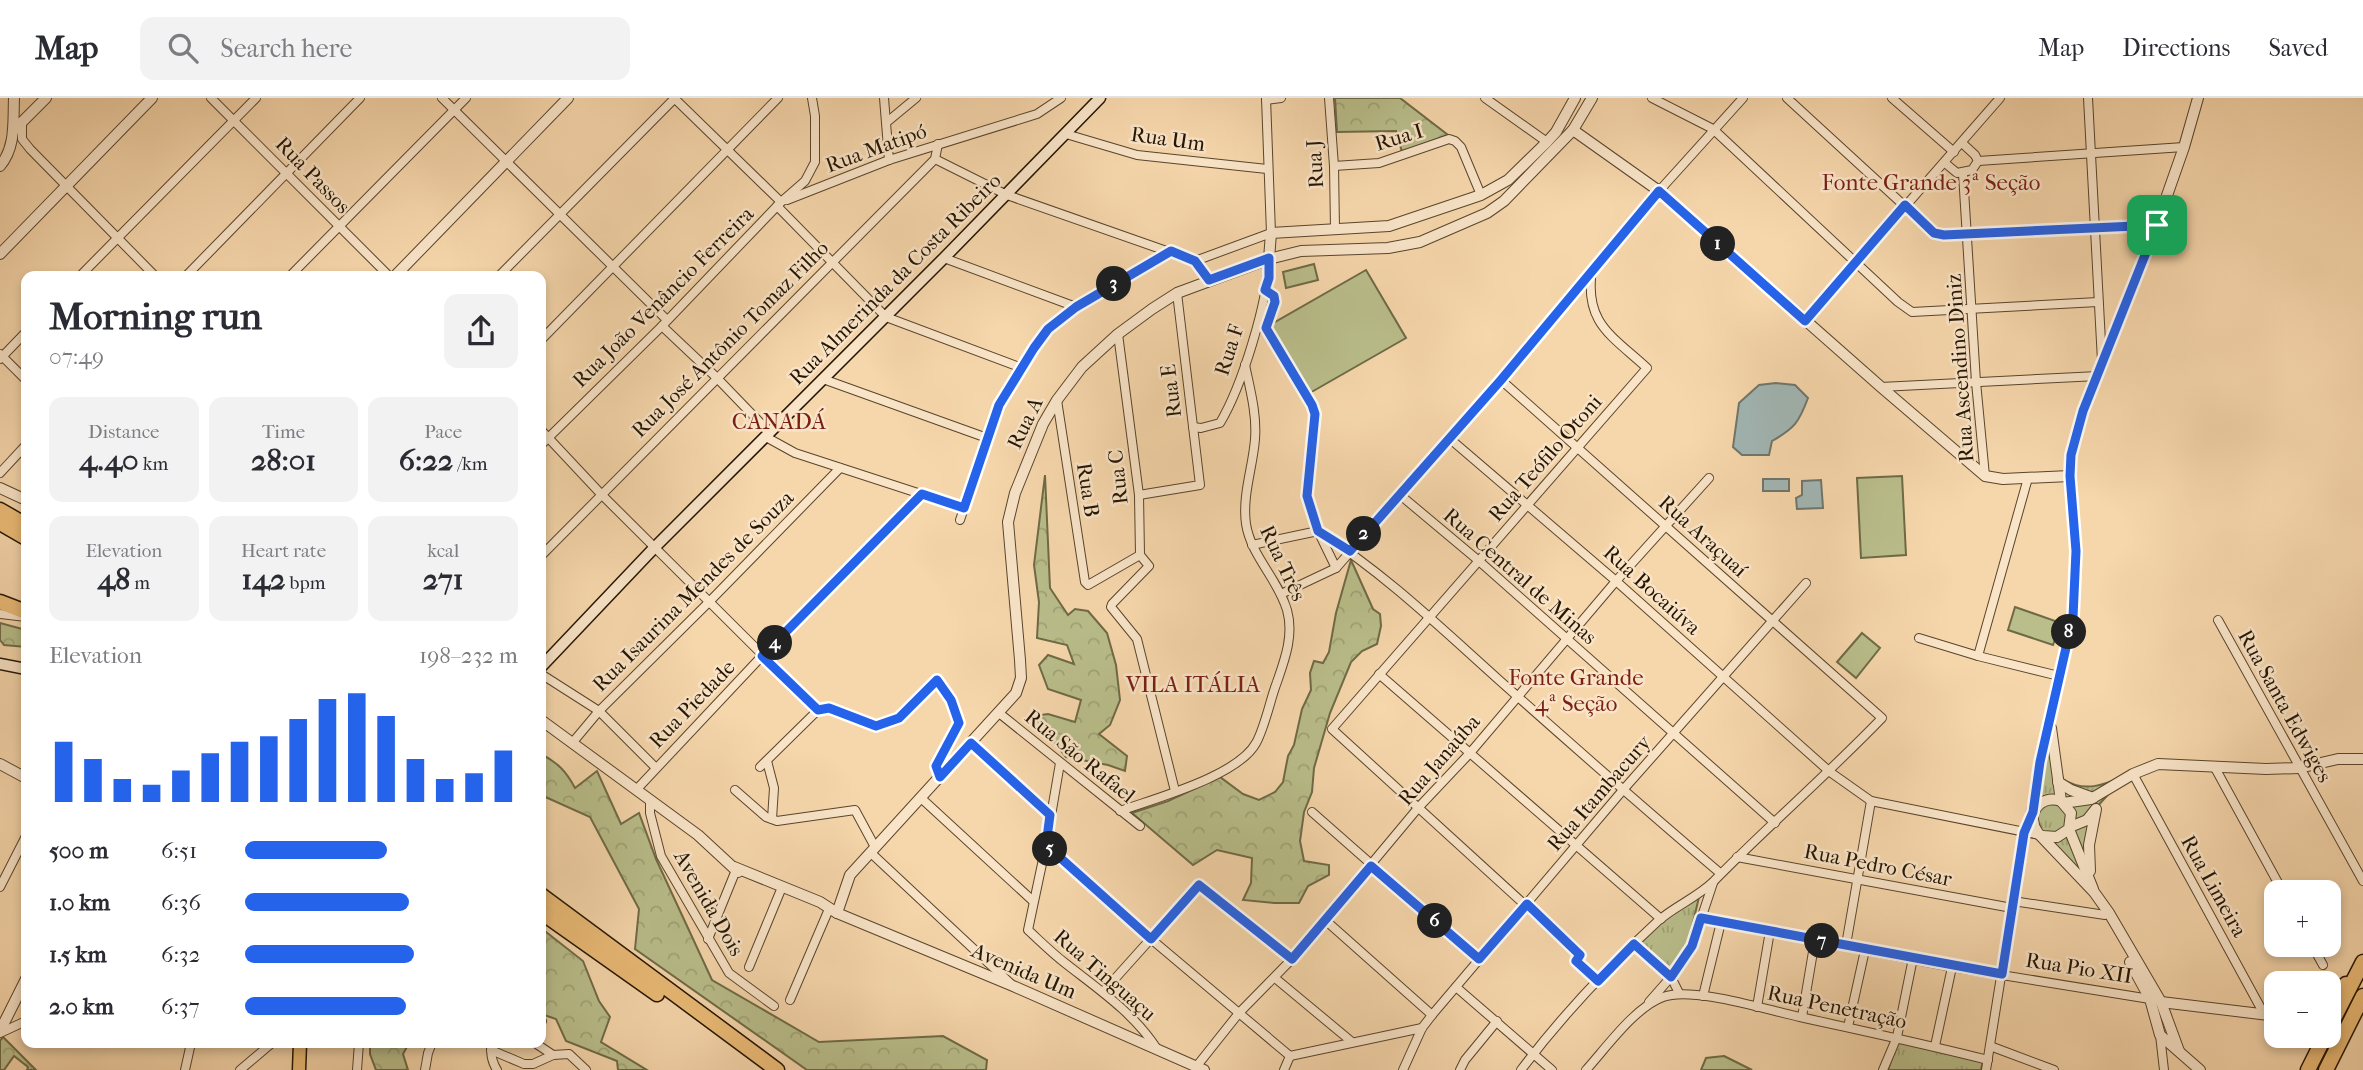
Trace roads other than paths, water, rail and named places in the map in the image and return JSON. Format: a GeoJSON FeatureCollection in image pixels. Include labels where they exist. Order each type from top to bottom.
{"type":"FeatureCollection","features":[{"type":"Feature","properties":{"kind":"highway"},"geometry":{"type":"LineString","coordinates":[[0,510],[21,522]]}},
{"type":"Feature","properties":{"kind":"highway"},"geometry":{"type":"LineString","coordinates":[[0,523],[21,535]]}},
{"type":"Feature","properties":{"kind":"highway"},"geometry":{"type":"LineString","coordinates":[[0,602],[21,612]]}},
{"type":"Feature","properties":{"kind":"highway"},"geometry":{"type":"LineString","coordinates":[[546,899],[777,1070]]}},
{"type":"Feature","properties":{"kind":"highway"},"geometry":{"type":"LineString","coordinates":[[546,916],[764,1070]]}},
{"type":"Feature","properties":{"kind":"highway"},"geometry":{"type":"LineString","coordinates":[[2341,990],[2363,963]]}},
{"type":"Feature","properties":{"kind":"highway"},"geometry":{"type":"LineString","coordinates":[[2326,1070],[2357,1019],[2363,996]]}},
{"type":"Feature","properties":{"kind":"highway"},"geometry":{"type":"LineString","coordinates":[[2308,1070],[2312,1048]]}},
{"type":"Feature","properties":{"kind":"highway"},"geometry":{"type":"LineString","coordinates":[[2308,1070],[2319,1048]]}},
{"type":"Feature","properties":{"kind":"main road","name":"Rua Almerinda da Costa Ribeiro"},"geometry":{"type":"LineString","coordinates":[[546,662],[654,548],[1007,195],[1100,98]]}},
{"type":"Feature","properties":{"kind":"main road"},"geometry":{"type":"LineString","coordinates":[[0,664],[21,668]]}},
{"type":"Feature","properties":{"kind":"main road"},"geometry":{"type":"LineString","coordinates":[[299,1070],[300,1048]]}},
{"type":"Feature","properties":{"kind":"street"},"geometry":{"type":"LineString","coordinates":[[0,166],[8,157],[13,131],[14,98]]}},
{"type":"Feature","properties":{"kind":"street"},"geometry":{"type":"LineString","coordinates":[[13,131],[46,98]]}},
{"type":"Feature","properties":{"kind":"street"},"geometry":{"type":"LineString","coordinates":[[0,254],[152,98]]}},
{"type":"Feature","properties":{"kind":"street","name":"Rua Passos"},"geometry":{"type":"LineString","coordinates":[[211,98],[384,271]]}},
{"type":"Feature","properties":{"kind":"street"},"geometry":{"type":"LineString","coordinates":[[85,271],[256,98]]}},
{"type":"Feature","properties":{"kind":"street"},"geometry":{"type":"LineString","coordinates":[[191,271],[360,98]]}},
{"type":"Feature","properties":{"kind":"street"},"geometry":{"type":"LineString","coordinates":[[442,98],[613,265],[768,435],[795,453],[964,508]]}},
{"type":"Feature","properties":{"kind":"street"},"geometry":{"type":"LineString","coordinates":[[295,271],[466,98]]}},
{"type":"Feature","properties":{"kind":"street"},"geometry":{"type":"LineString","coordinates":[[400,271],[568,98]]}},
{"type":"Feature","properties":{"kind":"street"},"geometry":{"type":"LineString","coordinates":[[504,271],[674,98],[886,317],[1023,368]]}},
{"type":"Feature","properties":{"kind":"street"},"geometry":{"type":"LineString","coordinates":[[546,335],[778,98]]}},
{"type":"Feature","properties":{"kind":"street","name":"Rua João Venâncio Ferreira"},"geometry":{"type":"LineString","coordinates":[[548,438],[804,181],[815,162],[815,116],[812,98]]}},
{"type":"Feature","properties":{"kind":"street"},"geometry":{"type":"LineString","coordinates":[[884,98],[889,160]]}},
{"type":"Feature","properties":{"kind":"street"},"geometry":{"type":"LineString","coordinates":[[887,122],[916,98]]}},
{"type":"Feature","properties":{"kind":"street","name":"Rua Matipó"},"geometry":{"type":"LineString","coordinates":[[779,204],[889,160],[1037,114],[1061,98]]}},
{"type":"Feature","properties":{"kind":"street"},"geometry":{"type":"LineString","coordinates":[[1269,258],[1271,233],[1266,99],[1281,98]]}},
{"type":"Feature","properties":{"kind":"street","name":"Rua J"},"geometry":{"type":"LineString","coordinates":[[1329,98],[1335,229]]}},
{"type":"Feature","properties":{"kind":"street"},"geometry":{"type":"LineString","coordinates":[[1485,98],[1548,142]]}},
{"type":"Feature","properties":{"kind":"street"},"geometry":{"type":"LineString","coordinates":[[1195,261],[1271,233],[1389,226],[1481,195],[1508,180],[1548,142],[1575,98]]}},
{"type":"Feature","properties":{"kind":"street","name":"Rua A"},"geometry":{"type":"LineString","coordinates":[[833,911],[850,875],[1016,693],[1021,678],[1008,522],[1015,493],[1043,424],[1082,367],[1118,334],[1177,293],[1209,280],[1269,258],[1301,251],[1388,248],[1420,242],[1487,213],[1504,201],[1573,131],[1592,98]]}},
{"type":"Feature","properties":{"kind":"street"},"geometry":{"type":"LineString","coordinates":[[1651,98],[1713,129],[1912,312],[2098,302]]}},
{"type":"Feature","properties":{"kind":"street"},"geometry":{"type":"LineString","coordinates":[[1281,594],[1336,568],[1501,380],[1659,191],[1743,98]]}},
{"type":"Feature","properties":{"kind":"street"},"geometry":{"type":"LineString","coordinates":[[1787,98],[1934,233],[1944,235],[2157,225]]}},
{"type":"Feature","properties":{"kind":"street"},"geometry":{"type":"LineString","coordinates":[[1892,98],[1954,152]]}},
{"type":"Feature","properties":{"kind":"street"},"geometry":{"type":"LineString","coordinates":[[1805,321],[2000,98]]}},
{"type":"Feature","properties":{"kind":"street"},"geometry":{"type":"LineString","coordinates":[[2088,98],[2100,371]]}},
{"type":"Feature","properties":{"kind":"street"},"geometry":{"type":"LineString","coordinates":[[2198,98],[2185,147],[2157,225],[2075,435],[2070,476],[2076,551],[2073,617],[2040,762],[2033,813],[2034,826],[2094,892],[2161,1002],[2179,1051],[2188,1066],[2200,1070]]}},
{"type":"Feature","properties":{"kind":"street"},"geometry":{"type":"LineString","coordinates":[[22,122],[22,139],[150,271]]}},
{"type":"Feature","properties":{"kind":"street"},"geometry":{"type":"LineString","coordinates":[[1573,131],[1659,191],[1805,321],[1985,475],[2003,479],[2070,476]]}},
{"type":"Feature","properties":{"kind":"street","name":"Rua Um"},"geometry":{"type":"LineString","coordinates":[[1066,134],[1137,155],[1267,169]]}},
{"type":"Feature","properties":{"kind":"street","name":"Rua I"},"geometry":{"type":"LineString","coordinates":[[1334,166],[1379,163],[1449,139],[1461,147],[1481,195]]}},
{"type":"Feature","properties":{"kind":"street"},"geometry":{"type":"LineString","coordinates":[[1962,143],[1978,161]]}},
{"type":"Feature","properties":{"kind":"street"},"geometry":{"type":"LineString","coordinates":[[938,144],[936,159],[1007,195],[1195,261],[1209,280]]}},
{"type":"Feature","properties":{"kind":"street"},"geometry":{"type":"LineString","coordinates":[[1978,161],[2185,147]]}},
{"type":"Feature","properties":{"kind":"street","name":"Rua José Antônio Tomaz Filho"},"geometry":{"type":"LineString","coordinates":[[546,551],[716,377],[936,159]]}},
{"type":"Feature","properties":{"kind":"street"},"geometry":{"type":"LineString","coordinates":[[1945,163],[1957,173],[1963,174],[1972,170],[1978,161]]}},
{"type":"Feature","properties":{"kind":"street","name":"Rua Ascendino Diniz"},"geometry":{"type":"LineString","coordinates":[[1963,174],[1976,382],[1985,475]]}},
{"type":"Feature","properties":{"kind":"street"},"geometry":{"type":"LineString","coordinates":[[960,520],[999,405],[1048,329],[1076,307],[1171,251]]}},
{"type":"Feature","properties":{"kind":"street"},"geometry":{"type":"LineString","coordinates":[[944,258],[1076,307]]}},
{"type":"Feature","properties":{"kind":"street","name":"Rua F"},"geometry":{"type":"LineString","coordinates":[[1193,427],[1201,428],[1220,423],[1245,365],[1269,278],[1269,258]]}},
{"type":"Feature","properties":{"kind":"street","name":"Rua Teófilo Otoni"},"geometry":{"type":"LineString","coordinates":[[1418,808],[1332,729],[1647,368],[1603,327],[1595,315],[1589,288],[1592,269]]}},
{"type":"Feature","properties":{"kind":"street"},"geometry":{"type":"LineString","coordinates":[[1265,290],[1274,296],[1275,302],[1266,328],[1315,414],[1307,496],[1318,531],[1336,568]]}},
{"type":"Feature","properties":{"kind":"street","name":"Rua E"},"geometry":{"type":"LineString","coordinates":[[1139,495],[1200,485],[1177,293]]}},
{"type":"Feature","properties":{"kind":"street","name":"Rua C"},"geometry":{"type":"LineString","coordinates":[[1118,334],[1139,495],[1140,555]]}},
{"type":"Feature","properties":{"kind":"street"},"geometry":{"type":"LineString","coordinates":[[21,337],[1,356],[21,375]]}},
{"type":"Feature","properties":{"kind":"street","name":"Rua Três"},"geometry":{"type":"LineString","coordinates":[[1120,811],[1222,772],[1241,761],[1256,742],[1286,655],[1290,631],[1287,611],[1281,594],[1252,544],[1246,525],[1245,497],[1255,439],[1255,416],[1245,365]]}},
{"type":"Feature","properties":{"kind":"street"},"geometry":{"type":"LineString","coordinates":[[1881,387],[2100,371]]}},
{"type":"Feature","properties":{"kind":"street"},"geometry":{"type":"LineString","coordinates":[[823,379],[987,438]]}},
{"type":"Feature","properties":{"kind":"street","name":"Rua Araçuaí"},"geometry":{"type":"LineString","coordinates":[[1501,380],[1882,718],[1830,772]]}},
{"type":"Feature","properties":{"kind":"street","name":"Rua B"},"geometry":{"type":"LineString","coordinates":[[1057,400],[1086,584],[1140,555]]}},
{"type":"Feature","properties":{"kind":"street"},"geometry":{"type":"LineString","coordinates":[[546,436],[654,548],[818,710]]}},
{"type":"Feature","properties":{"kind":"street","name":"Rua Bocaiúva"},"geometry":{"type":"LineString","coordinates":[[1449,438],[1616,581],[1830,772],[1871,801]]}},
{"type":"Feature","properties":{"kind":"street"},"geometry":{"type":"LineString","coordinates":[[0,473],[21,450]]}},
{"type":"Feature","properties":{"kind":"street","name":"Rua Isaurina Mendes de Souza"},"geometry":{"type":"LineString","coordinates":[[573,742],[599,711],[840,468]]}},
{"type":"Feature","properties":{"kind":"street","name":"Rua Janaúba"},"geometry":{"type":"LineString","coordinates":[[1200,1068],[1239,1013],[1292,959],[1418,808],[1709,478]]}},
{"type":"Feature","properties":{"kind":"street"},"geometry":{"type":"LineString","coordinates":[[1978,656],[2028,478]]}},
{"type":"Feature","properties":{"kind":"street"},"geometry":{"type":"LineString","coordinates":[[0,488],[21,498]]}},
{"type":"Feature","properties":{"kind":"street","name":"Rua Piedade"},"geometry":{"type":"LineString","coordinates":[[637,789],[762,656],[922,494]]}},
{"type":"Feature","properties":{"kind":"street","name":"Rua Central de Minas"},"geometry":{"type":"LineString","coordinates":[[1399,494],[1479,561],[1775,823]]}},
{"type":"Feature","properties":{"kind":"street"},"geometry":{"type":"LineString","coordinates":[[1252,544],[1318,531],[1350,551],[1720,873]]}},
{"type":"Feature","properties":{"kind":"street"},"geometry":{"type":"LineString","coordinates":[[1140,555],[1149,566],[1111,607],[1137,639],[1175,791]]}},
{"type":"Feature","properties":{"kind":"street","name":"Rua Itambacury"},"geometry":{"type":"LineString","coordinates":[[1403,1070],[1422,1028],[1432,1015],[1623,790],[1806,583]]}},
{"type":"Feature","properties":{"kind":"street"},"geometry":{"type":"LineString","coordinates":[[0,614],[21,615]]}},
{"type":"Feature","properties":{"kind":"street","name":"Rua Santa Edwiges"},"geometry":{"type":"LineString","coordinates":[[2218,620],[2363,881]]}},
{"type":"Feature","properties":{"kind":"street"},"geometry":{"type":"LineString","coordinates":[[1919,638],[2059,676]]}},
{"type":"Feature","properties":{"kind":"street"},"geometry":{"type":"LineString","coordinates":[[1379,674],[1661,919]]}},
{"type":"Feature","properties":{"kind":"street"},"geometry":{"type":"LineString","coordinates":[[546,677],[599,711],[655,767]]}},
{"type":"Feature","properties":{"kind":"street"},"geometry":{"type":"LineString","coordinates":[[772,819],[774,788],[764,764],[818,710],[829,708],[876,726],[899,718],[937,680],[951,700],[959,723],[936,766],[940,777]]}},
{"type":"Feature","properties":{"kind":"street","name":"Rua São Rafael"},"geometry":{"type":"LineString","coordinates":[[999,713],[1140,826]]}},
{"type":"Feature","properties":{"kind":"street"},"geometry":{"type":"LineString","coordinates":[[2050,721],[2062,802],[2071,813],[2069,828],[2094,892]]}},
{"type":"Feature","properties":{"kind":"street"},"geometry":{"type":"LineString","coordinates":[[546,723],[698,835],[740,875],[819,908],[833,911]]}},
{"type":"Feature","properties":{"kind":"street"},"geometry":{"type":"LineString","coordinates":[[971,743],[1050,815]]}},
{"type":"Feature","properties":{"kind":"street"},"geometry":{"type":"LineString","coordinates":[[1986,1070],[2024,833],[2033,813],[2045,800],[2062,802],[2093,798],[2133,774],[2158,764],[2299,768],[2338,759],[2363,759]]}},
{"type":"Feature","properties":{"kind":"street"},"geometry":{"type":"LineString","coordinates":[[921,798],[1033,901],[1060,763]]}},
{"type":"Feature","properties":{"kind":"street"},"geometry":{"type":"LineString","coordinates":[[0,764],[21,775]]}},
{"type":"Feature","properties":{"kind":"street"},"geometry":{"type":"LineString","coordinates":[[2214,766],[2276,880]]}},
{"type":"Feature","properties":{"kind":"street"},"geometry":{"type":"LineString","coordinates":[[1521,1070],[1634,944],[1661,919],[1713,882],[1830,772]]}},
{"type":"Feature","properties":{"kind":"street","name":"Rua Limeira"},"geometry":{"type":"LineString","coordinates":[[2133,774],[2264,1014]]}},
{"type":"Feature","properties":{"kind":"street"},"geometry":{"type":"LineString","coordinates":[[2058,782],[2093,798]]}},
{"type":"Feature","properties":{"kind":"street"},"geometry":{"type":"LineString","coordinates":[[1846,945],[1871,801],[2024,833],[2057,837],[2087,820],[2109,789]]}},
{"type":"Feature","properties":{"kind":"street"},"geometry":{"type":"LineString","coordinates":[[735,790],[766,817],[777,821],[855,810],[873,850],[1013,986]]}},
{"type":"Feature","properties":{"kind":"street","name":"Avenida Dois"},"geometry":{"type":"LineString","coordinates":[[650,801],[650,813],[661,856],[708,939],[729,973],[774,1006]]}},
{"type":"Feature","properties":{"kind":"street"},"geometry":{"type":"LineString","coordinates":[[1418,808],[1527,904],[1580,955],[1576,961],[1598,981]]}},
{"type":"Feature","properties":{"kind":"street"},"geometry":{"type":"LineString","coordinates":[[2090,879],[2089,845],[2096,810]]}},
{"type":"Feature","properties":{"kind":"street"},"geometry":{"type":"LineString","coordinates":[[1312,812],[1479,959]]}},
{"type":"Feature","properties":{"kind":"street"},"geometry":{"type":"LineString","coordinates":[[1046,845],[1151,939],[1290,1056]]}},
{"type":"Feature","properties":{"kind":"street"},"geometry":{"type":"LineString","coordinates":[[0,887],[21,846]]}},
{"type":"Feature","properties":{"kind":"street","name":"Rua Pedro César"},"geometry":{"type":"LineString","coordinates":[[1737,857],[2013,905],[2107,914]]}},
{"type":"Feature","properties":{"kind":"street"},"geometry":{"type":"LineString","coordinates":[[735,869],[821,902],[833,911]]}},
{"type":"Feature","properties":{"kind":"street"},"geometry":{"type":"LineString","coordinates":[[708,939],[735,869]]}},
{"type":"Feature","properties":{"kind":"street"},"geometry":{"type":"LineString","coordinates":[[1586,1070],[1671,977],[1692,946],[1713,882]]}},
{"type":"Feature","properties":{"kind":"street"},"geometry":{"type":"LineString","coordinates":[[1102,992],[1199,885],[1292,959]]}},
{"type":"Feature","properties":{"kind":"street"},"geometry":{"type":"LineString","coordinates":[[749,967],[780,892]]}},
{"type":"Feature","properties":{"kind":"street","name":"Rua Tinguaçu"},"geometry":{"type":"LineString","coordinates":[[1033,901],[1028,930],[1143,1028],[1157,1049]]}},
{"type":"Feature","properties":{"kind":"street"},"geometry":{"type":"LineString","coordinates":[[790,1000],[833,911]]}},
{"type":"Feature","properties":{"kind":"street","name":"Avenida Um"},"geometry":{"type":"LineString","coordinates":[[833,911],[1200,1068]]}},
{"type":"Feature","properties":{"kind":"street"},"geometry":{"type":"LineString","coordinates":[[2107,914],[2150,999],[2161,1035],[2164,1070]]}},
{"type":"Feature","properties":{"kind":"street","name":"Rua Pio XII"},"geometry":{"type":"LineString","coordinates":[[1701,918],[1952,967],[2150,999]]}},
{"type":"Feature","properties":{"kind":"street"},"geometry":{"type":"LineString","coordinates":[[1324,919],[1432,1015]]}},
{"type":"Feature","properties":{"kind":"street"},"geometry":{"type":"LineString","coordinates":[[1703,996],[1721,922]]}},
{"type":"Feature","properties":{"kind":"street"},"geometry":{"type":"LineString","coordinates":[[1757,1007],[1770,931]]}},
{"type":"Feature","properties":{"kind":"street"},"geometry":{"type":"LineString","coordinates":[[1802,1017],[1815,940]]}},
{"type":"Feature","properties":{"kind":"street"},"geometry":{"type":"LineString","coordinates":[[1634,944],[1671,977],[1679,993],[1663,997],[1645,1007]]}},
{"type":"Feature","properties":{"kind":"street"},"geometry":{"type":"LineString","coordinates":[[1848,1027],[1865,950]]}},
{"type":"Feature","properties":{"kind":"street"},"geometry":{"type":"LineString","coordinates":[[2319,957],[2323,965]]}},
{"type":"Feature","properties":{"kind":"street"},"geometry":{"type":"LineString","coordinates":[[1883,1070],[1897,1037],[1913,958]]}},
{"type":"Feature","properties":{"kind":"street"},"geometry":{"type":"LineString","coordinates":[[1936,1046],[1952,967]]}},
{"type":"Feature","properties":{"kind":"street"},"geometry":{"type":"LineString","coordinates":[[1275,978],[1352,1042]]}},
{"type":"Feature","properties":{"kind":"street"},"geometry":{"type":"LineString","coordinates":[[1456,987],[1552,1070]]}},
{"type":"Feature","properties":{"kind":"street"},"geometry":{"type":"LineString","coordinates":[[0,1032],[21,989]]}},
{"type":"Feature","properties":{"kind":"street","name":"Rua Penetração"},"geometry":{"type":"LineString","coordinates":[[1679,993],[1897,1037],[1988,1060]]}},
{"type":"Feature","properties":{"kind":"street"},"geometry":{"type":"LineString","coordinates":[[2161,1002],[2264,1014]]}},
{"type":"Feature","properties":{"kind":"street"},"geometry":{"type":"LineString","coordinates":[[1460,1070],[1497,1021]]}},
{"type":"Feature","properties":{"kind":"street"},"geometry":{"type":"LineString","coordinates":[[0,1032],[21,1023]]}},
{"type":"Feature","properties":{"kind":"street"},"geometry":{"type":"LineString","coordinates":[[1290,1056],[1422,1028]]}},
{"type":"Feature","properties":{"kind":"street"},"geometry":{"type":"LineString","coordinates":[[2161,1035],[2179,1051]]}},
{"type":"Feature","properties":{"kind":"street"},"geometry":{"type":"LineString","coordinates":[[1990,1046],[2041,1068],[2054,1070]]}},
{"type":"Feature","properties":{"kind":"street"},"geometry":{"type":"LineString","coordinates":[[185,1070],[190,1048]]}},
{"type":"Feature","properties":{"kind":"street"},"geometry":{"type":"LineString","coordinates":[[240,1070],[266,1048]]}},
{"type":"Feature","properties":{"kind":"street"},"geometry":{"type":"LineString","coordinates":[[357,1070],[359,1048]]}},
{"type":"Feature","properties":{"kind":"street"},"geometry":{"type":"LineString","coordinates":[[425,1070],[430,1048]]}},
{"type":"Feature","properties":{"kind":"street"},"geometry":{"type":"LineString","coordinates":[[491,1048],[493,1064],[497,1070]]}},
{"type":"Feature","properties":{"kind":"street"},"geometry":{"type":"LineString","coordinates":[[495,1048],[524,1064],[533,1064],[553,1055],[569,1054],[586,1070]]}},
{"type":"Feature","properties":{"kind":"street"},"geometry":{"type":"LineString","coordinates":[[542,1048],[553,1055]]}},
{"type":"Feature","properties":{"kind":"street"},"geometry":{"type":"LineString","coordinates":[[1284,1070],[1290,1056]]}},
{"type":"Feature","properties":{"kind":"district","name":"Fonte Grande 3ª Seção"},"geometry":{"type":"Point","coordinates":[1931,182]}},
{"type":"Feature","properties":{"kind":"district","name":"CANADÁ"},"geometry":{"type":"Point","coordinates":[779,421]}},
{"type":"Feature","properties":{"kind":"district","name":"VILA ITÁLIA"},"geometry":{"type":"Point","coordinates":[1193,684]}},
{"type":"Feature","properties":{"kind":"district","name":"Fonte Grande 4ª Seção"},"geometry":{"type":"Point","coordinates":[1576,690]}}]}
